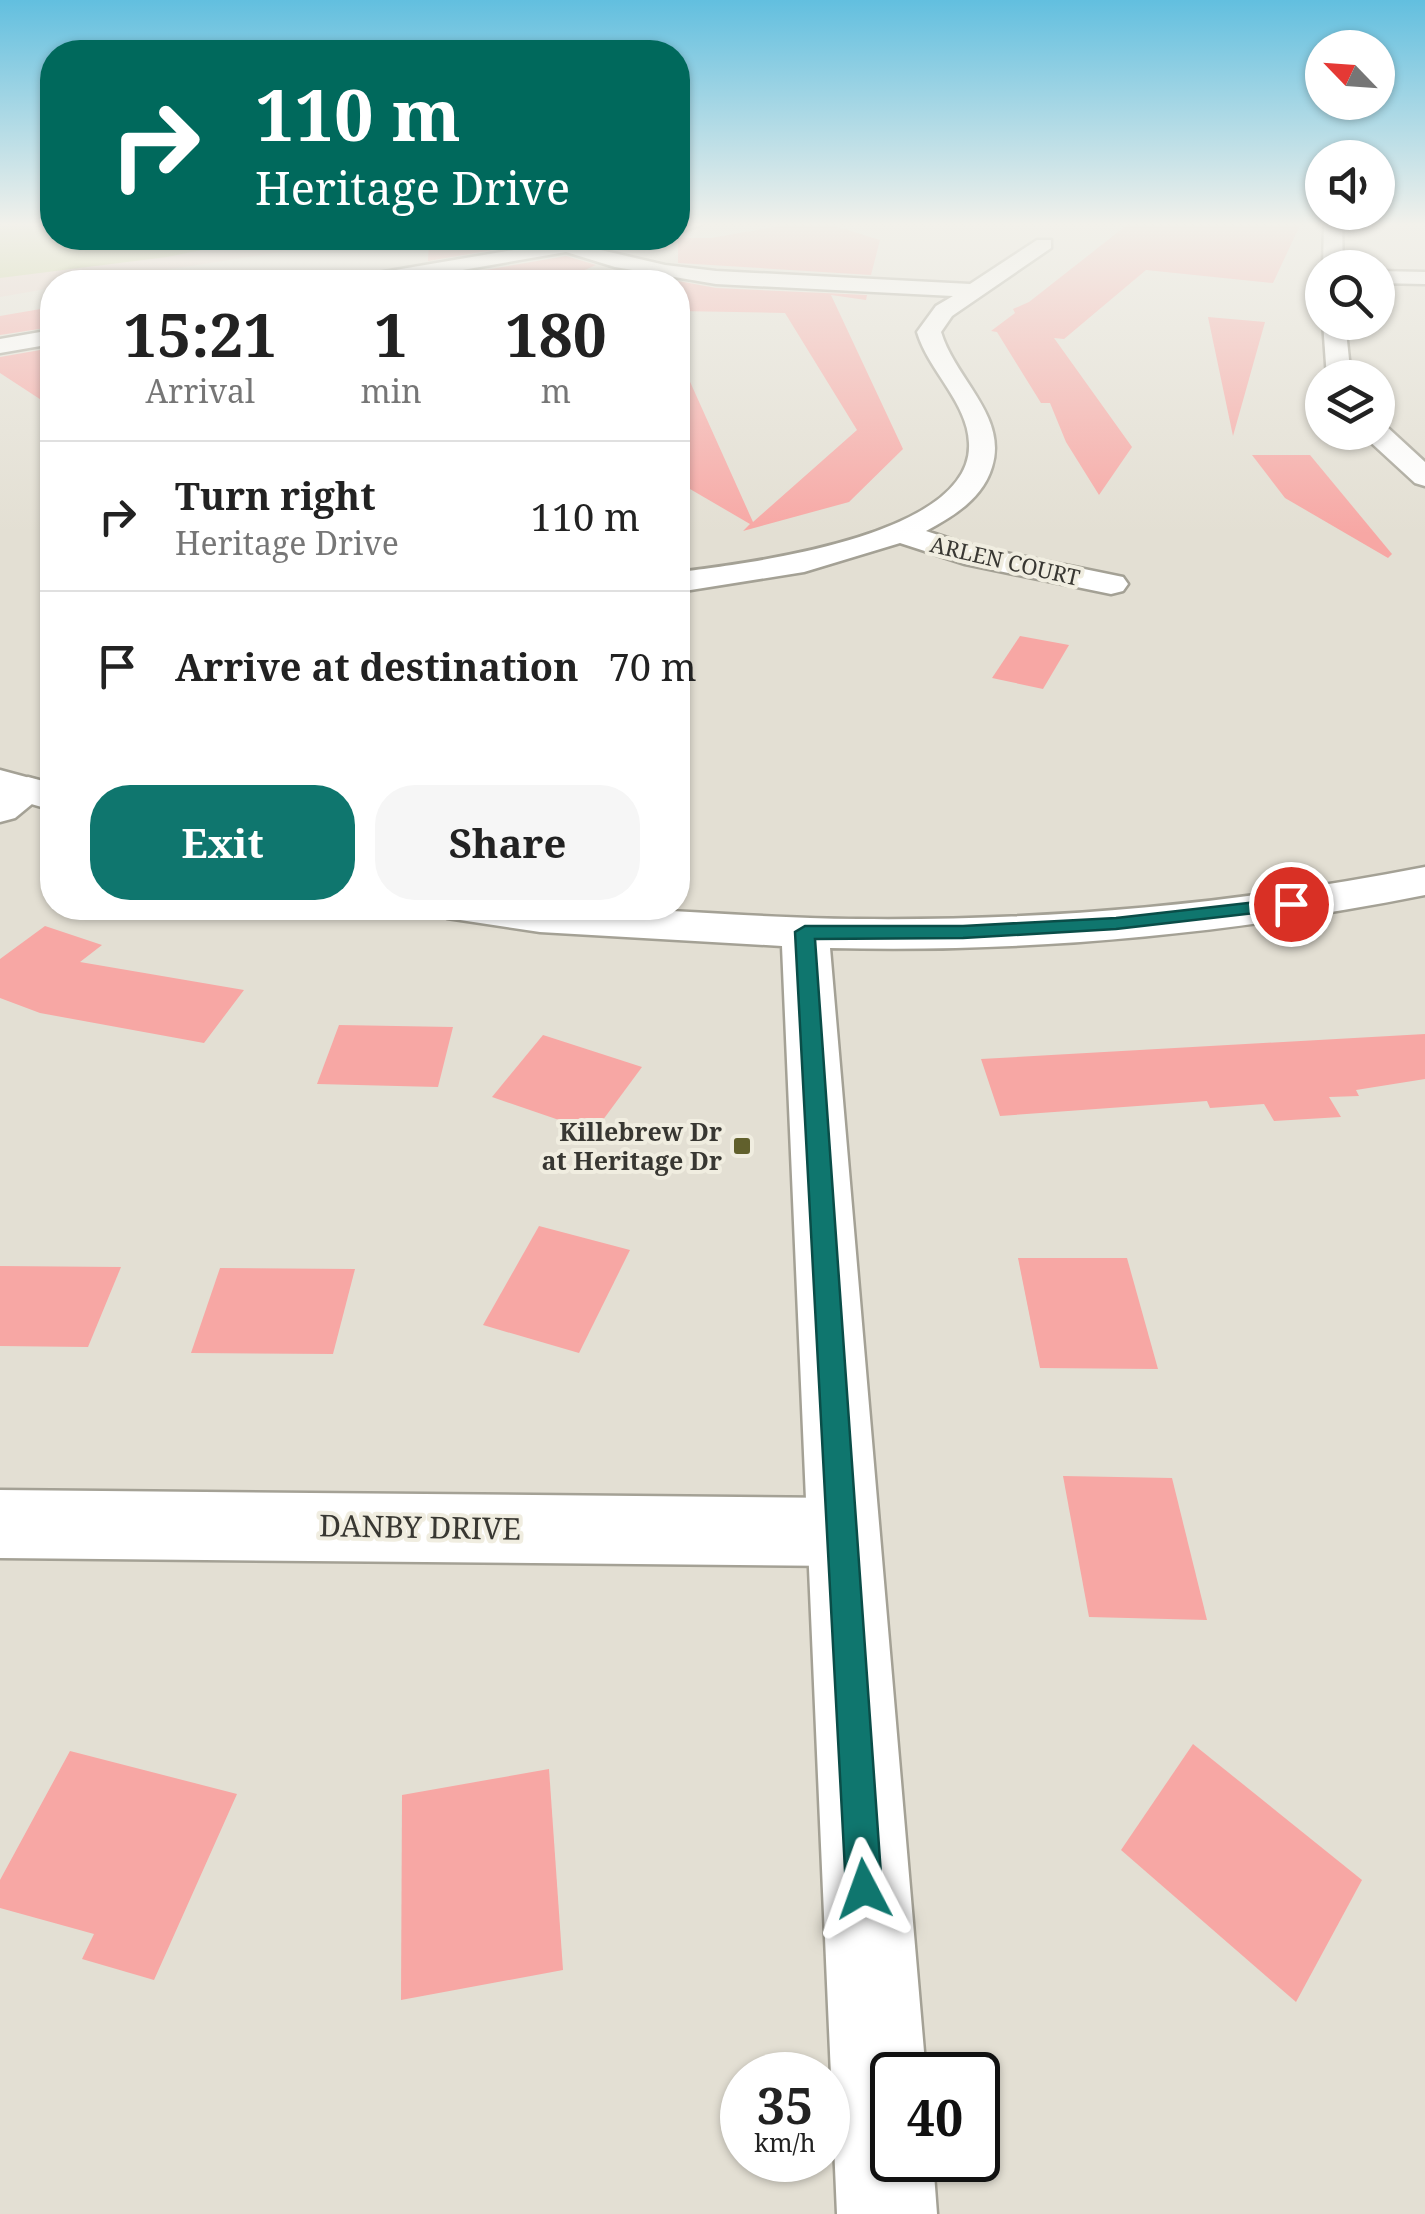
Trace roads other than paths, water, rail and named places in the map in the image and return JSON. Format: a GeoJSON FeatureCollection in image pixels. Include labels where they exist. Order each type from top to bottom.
{"type":"FeatureCollection","features":[{"type":"Feature","properties":{"kind":"street"},"geometry":{"type":"LineString","coordinates":[[690,581],[776,570],[866,546],[900,533],[950,503],[969,485],[981,464],[981,430],[934,352],[931,327]]}},
{"type":"Feature","properties":{"kind":"street"},"geometry":{"type":"LineString","coordinates":[[0,346],[40,338]]}},
{"type":"Feature","properties":{"kind":"street"},"geometry":{"type":"LineString","coordinates":[[1395,449],[1425,477]]}},
{"type":"Feature","properties":{"kind":"street","name":"ARLEN COURT"},"geometry":{"type":"LineString","coordinates":[[900,533],[964,554],[1111,584]]}},
{"type":"Feature","properties":{"kind":"street"},"geometry":{"type":"LineString","coordinates":[[568,920],[805,932],[963,932],[1116,924],[1256,909],[1425,881]]}},
{"type":"Feature","properties":{"kind":"street"},"geometry":{"type":"LineString","coordinates":[[805,932],[840,1532],[887,2214]]}},
{"type":"Feature","properties":{"kind":"street","name":"DANBY DRIVE"},"geometry":{"type":"LineString","coordinates":[[0,1524],[840,1532]]}},
{"type":"Feature","properties":{"kind":"place","name":"Killebrew Dr at Heritage Dr"},"geometry":{"type":"Point","coordinates":[742,1146]}}]}
